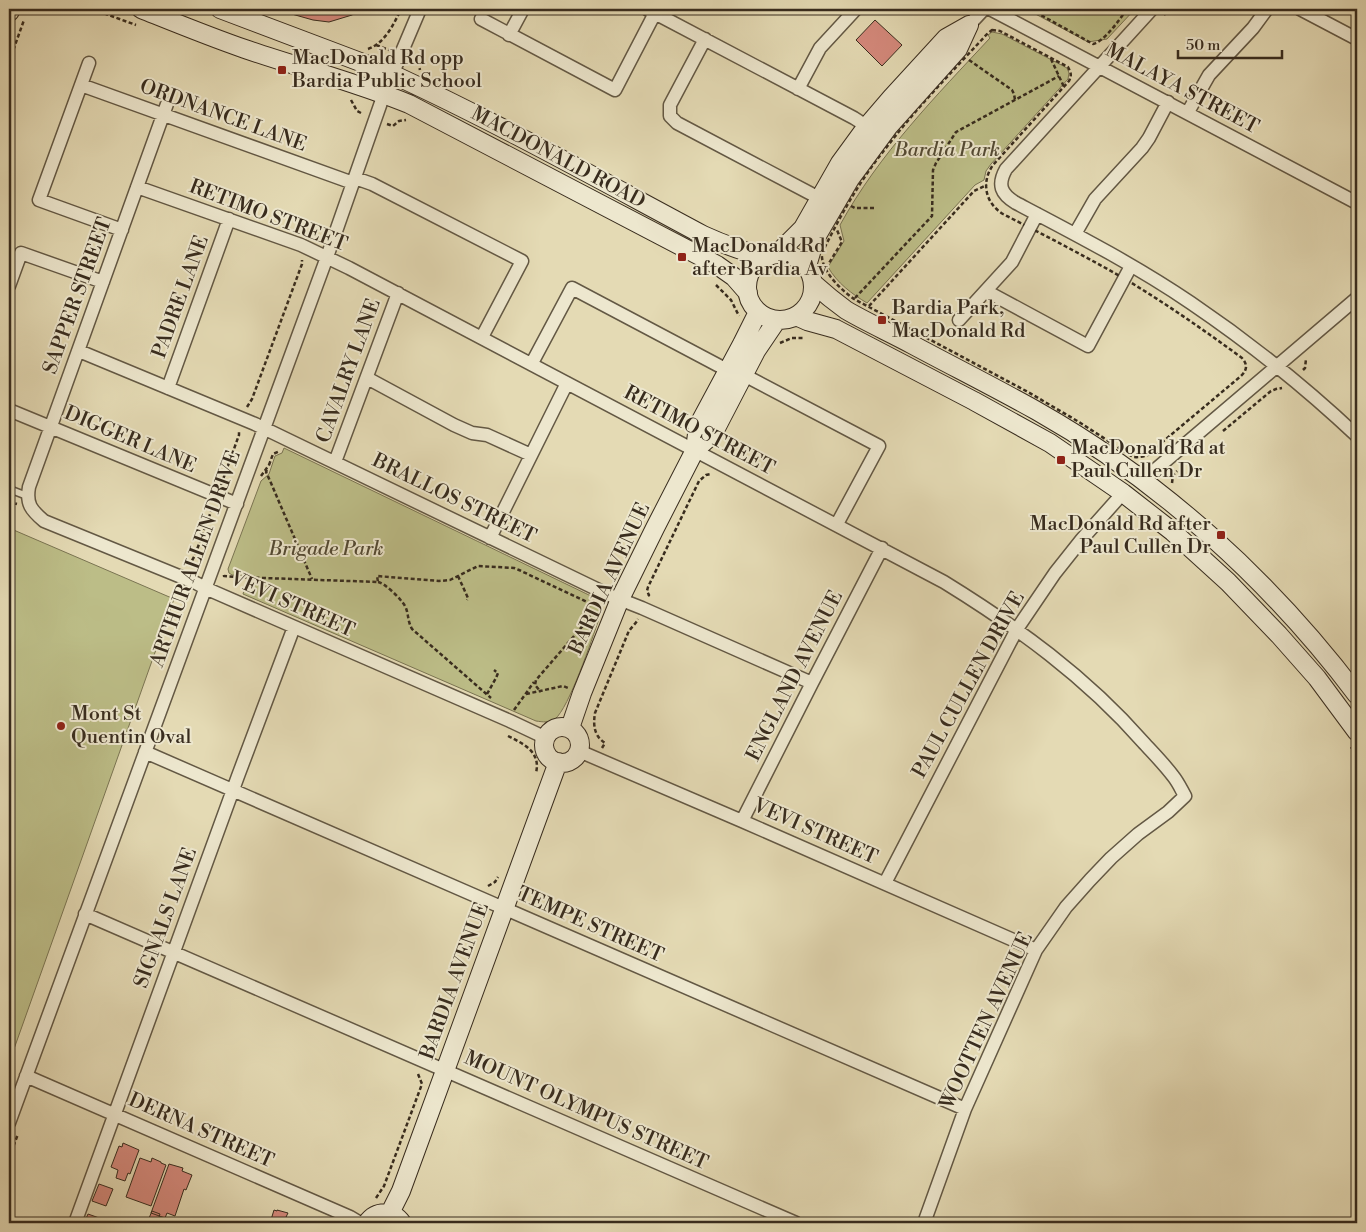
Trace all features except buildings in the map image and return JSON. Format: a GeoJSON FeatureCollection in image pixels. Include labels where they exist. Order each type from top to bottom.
{"type":"FeatureCollection","features":[{"type":"Feature","properties":{"kind":"street","name":"MACDONALD ROAD"},"geometry":{"type":"LineString","coordinates":[[141,9],[246,49],[409,104],[717,265],[734,277],[748,293]]}},
{"type":"Feature","properties":{"kind":"street","name":"MACDONALD ROAD"},"geometry":{"type":"LineString","coordinates":[[220,9],[392,74],[466,109],[703,235],[745,252],[772,255]]}},
{"type":"Feature","properties":{"kind":"street","name":"ARTHUR ALLEN DRIVE"},"geometry":{"type":"LineString","coordinates":[[14,1127],[26,1076],[237,504],[384,94],[420,9]]}},
{"type":"Feature","properties":{"kind":"street"},"geometry":{"type":"LineString","coordinates":[[509,35],[523,9]]}},
{"type":"Feature","properties":{"kind":"street"},"geometry":{"type":"LineString","coordinates":[[798,89],[820,48],[856,9]]}},
{"type":"Feature","properties":{"kind":"street"},"geometry":{"type":"LineString","coordinates":[[807,266],[815,239],[850,178],[891,98],[946,38],[969,25],[984,9]]}},
{"type":"Feature","properties":{"kind":"street","name":"MALAYA STREET"},"geometry":{"type":"LineString","coordinates":[[990,9],[1357,203]]}},
{"type":"Feature","properties":{"kind":"street"},"geometry":{"type":"LineString","coordinates":[[1152,9],[1006,169],[1002,176],[1002,190],[1007,198],[1132,266],[1190,302],[1277,366],[1357,436]]}},
{"type":"Feature","properties":{"kind":"street"},"geometry":{"type":"LineString","coordinates":[[1188,112],[1209,75],[1253,28],[1267,9]]}},
{"type":"Feature","properties":{"kind":"street"},"geometry":{"type":"LineString","coordinates":[[1300,9],[1357,39]]}},
{"type":"Feature","properties":{"kind":"street"},"geometry":{"type":"LineString","coordinates":[[481,19],[614,90],[651,11],[874,131]]}},
{"type":"Feature","properties":{"kind":"street"},"geometry":{"type":"LineString","coordinates":[[705,39],[670,105],[670,116],[677,123],[819,198]]}},
{"type":"Feature","properties":{"kind":"street"},"geometry":{"type":"LineString","coordinates":[[89,62],[39,200],[122,230]]}},
{"type":"Feature","properties":{"kind":"street","name":"ORDNANCE LANE"},"geometry":{"type":"LineString","coordinates":[[81,85],[165,109],[354,180],[372,184],[522,262],[482,337]]}},
{"type":"Feature","properties":{"kind":"street"},"geometry":{"type":"LineString","coordinates":[[1075,234],[1095,199],[1142,148],[1168,102]]}},
{"type":"Feature","properties":{"kind":"street","name":"SAPPER STREET"},"geometry":{"type":"LineString","coordinates":[[28,499],[29,487],[50,427],[165,109]]}},
{"type":"Feature","properties":{"kind":"street"},"geometry":{"type":"LineString","coordinates":[[772,255],[788,255],[798,259],[807,266],[812,275],[814,284],[810,303],[796,316],[787,320],[767,318],[758,312],[751,303],[748,293],[748,282],[751,272],[758,263],[772,255],[803,228],[840,163],[874,131]]}},
{"type":"Feature","properties":{"kind":"street","name":"RETIMO STREET"},"geometry":{"type":"LineString","coordinates":[[137,187],[301,245],[327,257],[398,292],[944,582],[1017,629],[1099,696],[1174,776],[1184,796]]}},
{"type":"Feature","properties":{"kind":"street"},"geometry":{"type":"LineString","coordinates":[[959,320],[1012,262],[1037,214]]}},
{"type":"Feature","properties":{"kind":"street","name":"PADRE LANE"},"geometry":{"type":"LineString","coordinates":[[168,388],[229,219]]}},
{"type":"Feature","properties":{"kind":"street"},"geometry":{"type":"LineString","coordinates":[[9,286],[21,253],[104,282]]}},
{"type":"Feature","properties":{"kind":"street"},"geometry":{"type":"LineString","coordinates":[[986,290],[1088,346],[1132,266]]}},
{"type":"Feature","properties":{"kind":"street"},"geometry":{"type":"LineString","coordinates":[[814,284],[846,309],[1039,412],[1111,458],[1142,481],[1187,516],[1240,563],[1292,615],[1357,695]]}},
{"type":"Feature","properties":{"kind":"street"},"geometry":{"type":"LineString","coordinates":[[532,363],[572,288],[879,446],[837,524]]}},
{"type":"Feature","properties":{"kind":"street","name":"CAVALRY LANE"},"geometry":{"type":"LineString","coordinates":[[335,462],[398,292]]}},
{"type":"Feature","properties":{"kind":"street"},"geometry":{"type":"LineString","coordinates":[[1142,481],[1357,298]]}},
{"type":"Feature","properties":{"kind":"street","name":"BARDIA AVENUE"},"geometry":{"type":"LineString","coordinates":[[570,728],[620,599],[695,450],[713,434],[735,373],[742,344],[758,312]]}},
{"type":"Feature","properties":{"kind":"street"},"geometry":{"type":"LineString","coordinates":[[796,316],[836,329],[965,396],[1050,443],[1122,493],[1172,532],[1228,582],[1279,635],[1317,678],[1353,738]]}},
{"type":"Feature","properties":{"kind":"street","name":"BARDIA AVENUE"},"geometry":{"type":"LineString","coordinates":[[735,373],[756,351],[778,320]]}},
{"type":"Feature","properties":{"kind":"street","name":"BRALLOS STREET"},"geometry":{"type":"LineString","coordinates":[[79,351],[264,429],[620,599],[812,683]]}},
{"type":"Feature","properties":{"kind":"street"},"geometry":{"type":"LineString","coordinates":[[367,378],[454,425],[472,433],[487,435],[531,455]]}},
{"type":"Feature","properties":{"kind":"street"},"geometry":{"type":"LineString","coordinates":[[490,538],[567,382]]}},
{"type":"Feature","properties":{"kind":"street","name":"DIGGER LANE"},"geometry":{"type":"LineString","coordinates":[[9,410],[237,504]]}},
{"type":"Feature","properties":{"kind":"street","name":"PAUL CULLEN DRIVE"},"geometry":{"type":"LineString","coordinates":[[885,883],[1017,629],[1055,573],[1122,493]]}},
{"type":"Feature","properties":{"kind":"street","name":"VEVI STREET"},"geometry":{"type":"LineString","coordinates":[[28,499],[35,513],[44,520],[196,583],[546,738]]}},
{"type":"Feature","properties":{"kind":"street","name":"ENGLAND AVENUE"},"geometry":{"type":"LineString","coordinates":[[742,821],[882,548]]}},
{"type":"Feature","properties":{"kind":"street","name":"SIGNALS LANE"},"geometry":{"type":"LineString","coordinates":[[75,1223],[294,627]]}},
{"type":"Feature","properties":{"kind":"street"},"geometry":{"type":"LineString","coordinates":[[558,727],[570,728],[580,740],[579,751],[568,762],[552,760],[545,750],[546,738],[549,733],[558,727]]}},
{"type":"Feature","properties":{"kind":"street","name":"VEVI STREET"},"geometry":{"type":"LineString","coordinates":[[579,751],[1036,950]]}},
{"type":"Feature","properties":{"kind":"street","name":"TEMPE STREET"},"geometry":{"type":"LineString","coordinates":[[145,752],[965,1109]]}},
{"type":"Feature","properties":{"kind":"street","name":"BARDIA AVENUE"},"geometry":{"type":"LineString","coordinates":[[396,1218],[401,1190],[558,762]]}},
{"type":"Feature","properties":{"kind":"street","name":"WOOTTEN AVENUE"},"geometry":{"type":"LineString","coordinates":[[924,1223],[965,1109],[1036,950],[1066,908],[1095,874],[1138,834],[1168,812],[1184,796]]}},
{"type":"Feature","properties":{"kind":"street","name":"MOUNT OLYMPUS STREET"},"geometry":{"type":"LineString","coordinates":[[85,914],[796,1223]]}},
{"type":"Feature","properties":{"kind":"street","name":"DERNA STREET"},"geometry":{"type":"LineString","coordinates":[[26,1076],[360,1223]]}},
{"type":"Feature","properties":{"kind":"street"},"geometry":{"type":"LineString","coordinates":[[367,1223],[373,1216],[384,1212],[396,1218]]}},
{"type":"Feature","properties":{"kind":"lane"},"geometry":{"type":"LineString","coordinates":[[9,489],[28,499]]}},
{"type":"Feature","properties":{"kind":"path"},"geometry":{"type":"LineString","coordinates":[[369,49],[379,43],[390,30],[401,9]]}},
{"type":"Feature","properties":{"kind":"path"},"geometry":{"type":"LineString","coordinates":[[1030,9],[1093,44],[1099,42],[1118,22],[1127,9]]}},
{"type":"Feature","properties":{"kind":"path"},"geometry":{"type":"LineString","coordinates":[[9,62],[14,12]]}},
{"type":"Feature","properties":{"kind":"path"},"geometry":{"type":"LineString","coordinates":[[984,37],[992,30],[1000,31],[1068,67],[1071,72],[1069,81],[1064,87],[992,164],[988,171],[986,186],[988,197],[996,209],[1124,279],[1170,307],[1242,358],[1247,365],[1241,376],[1160,444],[1159,447]]}},
{"type":"Feature","properties":{"kind":"path"},"geometry":{"type":"LineString","coordinates":[[965,58],[1012,90],[1015,100]]}},
{"type":"Feature","properties":{"kind":"path"},"geometry":{"type":"LineString","coordinates":[[1050,58],[1064,87]]}},
{"type":"Feature","properties":{"kind":"path"},"geometry":{"type":"LineString","coordinates":[[826,268],[842,242],[835,225],[822,253],[822,257],[826,268],[836,284],[853,298],[932,216],[933,170],[956,132],[1059,76]]}},
{"type":"Feature","properties":{"kind":"path"},"geometry":{"type":"LineString","coordinates":[[351,100],[357,111]]}},
{"type":"Feature","properties":{"kind":"path"},"geometry":{"type":"LineString","coordinates":[[393,126],[405,120],[411,122]]}},
{"type":"Feature","properties":{"kind":"path"},"geometry":{"type":"LineString","coordinates":[[868,307],[974,191],[986,186]]}},
{"type":"Feature","properties":{"kind":"path"},"geometry":{"type":"LineString","coordinates":[[847,204],[855,208],[876,208]]}},
{"type":"Feature","properties":{"kind":"path"},"geometry":{"type":"LineString","coordinates":[[247,406],[252,399],[302,264],[302,257]]}},
{"type":"Feature","properties":{"kind":"path"},"geometry":{"type":"LineString","coordinates":[[715,284],[730,300],[738,314],[740,324]]}},
{"type":"Feature","properties":{"kind":"path"},"geometry":{"type":"LineString","coordinates":[[775,348],[792,338],[811,338]]}},
{"type":"Feature","properties":{"kind":"path"},"geometry":{"type":"LineString","coordinates":[[1222,432],[1271,391],[1281,388],[1284,390]]}},
{"type":"Feature","properties":{"kind":"path"},"geometry":{"type":"LineString","coordinates":[[280,451],[273,454],[266,472],[312,580]]}},
{"type":"Feature","properties":{"kind":"path"},"geometry":{"type":"LineString","coordinates":[[260,478],[269,465]]}},
{"type":"Feature","properties":{"kind":"path"},"geometry":{"type":"LineString","coordinates":[[1174,488],[1172,482],[1173,475],[1178,469]]}},
{"type":"Feature","properties":{"kind":"path"},"geometry":{"type":"LineString","coordinates":[[649,595],[648,587],[699,481],[706,475],[712,474]]}},
{"type":"Feature","properties":{"kind":"path"},"geometry":{"type":"LineString","coordinates":[[378,582],[377,576],[439,581],[450,580],[478,566],[514,568],[587,602],[591,609],[590,616],[529,688],[515,708]]}},
{"type":"Feature","properties":{"kind":"path"},"geometry":{"type":"LineString","coordinates":[[227,567],[224,576],[383,583],[405,606],[408,623],[412,629],[490,697],[499,701]]}},
{"type":"Feature","properties":{"kind":"path"},"geometry":{"type":"LineString","coordinates":[[458,576],[468,598],[467,600]]}},
{"type":"Feature","properties":{"kind":"path"},"geometry":{"type":"LineString","coordinates":[[605,743],[600,740],[593,724],[595,713],[628,633],[637,622]]}},
{"type":"Feature","properties":{"kind":"path"},"geometry":{"type":"LineString","coordinates":[[487,694],[498,673],[494,670]]}},
{"type":"Feature","properties":{"kind":"path"},"geometry":{"type":"LineString","coordinates":[[536,680],[534,685],[540,692]]}},
{"type":"Feature","properties":{"kind":"path"},"geometry":{"type":"LineString","coordinates":[[526,694],[563,686]]}},
{"type":"Feature","properties":{"kind":"path"},"geometry":{"type":"LineString","coordinates":[[504,734],[517,740],[533,753],[538,766],[533,781]]}},
{"type":"Feature","properties":{"kind":"path"},"geometry":{"type":"LineString","coordinates":[[1353,738],[1357,756]]}},
{"type":"Feature","properties":{"kind":"path"},"geometry":{"type":"LineString","coordinates":[[488,886],[496,882],[500,870]]}},
{"type":"Feature","properties":{"kind":"path"},"geometry":{"type":"LineString","coordinates":[[478,911],[481,915],[480,926]]}},
{"type":"Feature","properties":{"kind":"path"},"geometry":{"type":"LineString","coordinates":[[428,1048],[435,1046],[441,1032]]}},
{"type":"Feature","properties":{"kind":"path"},"geometry":{"type":"LineString","coordinates":[[373,1202],[384,1186],[422,1084],[418,1072]]}},
{"type":"Feature","properties":{"kind":"path"},"geometry":{"type":"LineString","coordinates":[[9,1158],[14,1127]]}},
{"type":"Feature","properties":{"kind":"green space"},"geometry":{"type":"Polygon","coordinates":[[[1026,9],[1135,9],[1107,39],[1088,42],[1026,9]]]}},
{"type":"Feature","properties":{"kind":"green space","name":"Bardia Park"},"geometry":{"type":"Polygon","coordinates":[[[992,32],[1002,34],[1067,68],[1069,73],[1068,79],[991,164],[986,171],[984,180],[975,185],[867,303],[845,288],[828,267],[844,241],[840,225],[855,199],[890,150],[929,104],[990,38],[988,35],[992,32]]]}},
{"type":"Feature","properties":{"kind":"green space","name":"Brigade Park"},"geometry":{"type":"Polygon","coordinates":[[[284,448],[591,596],[598,603],[599,619],[586,657],[567,702],[555,719],[548,722],[536,721],[243,594],[247,585],[255,579],[255,576],[232,575],[228,569],[261,481],[269,474],[275,456],[282,453],[284,448]]]}},
{"type":"Feature","properties":{"kind":"green space"},"geometry":{"type":"Polygon","coordinates":[[[9,528],[174,599],[9,1063],[9,528]]]}},
{"type":"Feature","properties":{"kind":"place","name":"MacDonald Rd opp Bardia Public School"},"geometry":{"type":"Point","coordinates":[282,70]}},
{"type":"Feature","properties":{"kind":"place","name":"MacDonald Rd after Bardia Av"},"geometry":{"type":"Point","coordinates":[682,257]}},
{"type":"Feature","properties":{"kind":"place","name":"Bardia Park, MacDonald Rd"},"geometry":{"type":"Point","coordinates":[882,320]}},
{"type":"Feature","properties":{"kind":"place","name":"MacDonald Rd at Paul Cullen Dr"},"geometry":{"type":"Point","coordinates":[1061,460]}},
{"type":"Feature","properties":{"kind":"place","name":"MacDonald Rd after Paul Cullen Dr"},"geometry":{"type":"Point","coordinates":[1221,535]}},
{"type":"Feature","properties":{"kind":"place","name":"Mont St Quentin Oval"},"geometry":{"type":"Point","coordinates":[61,726]}}]}
